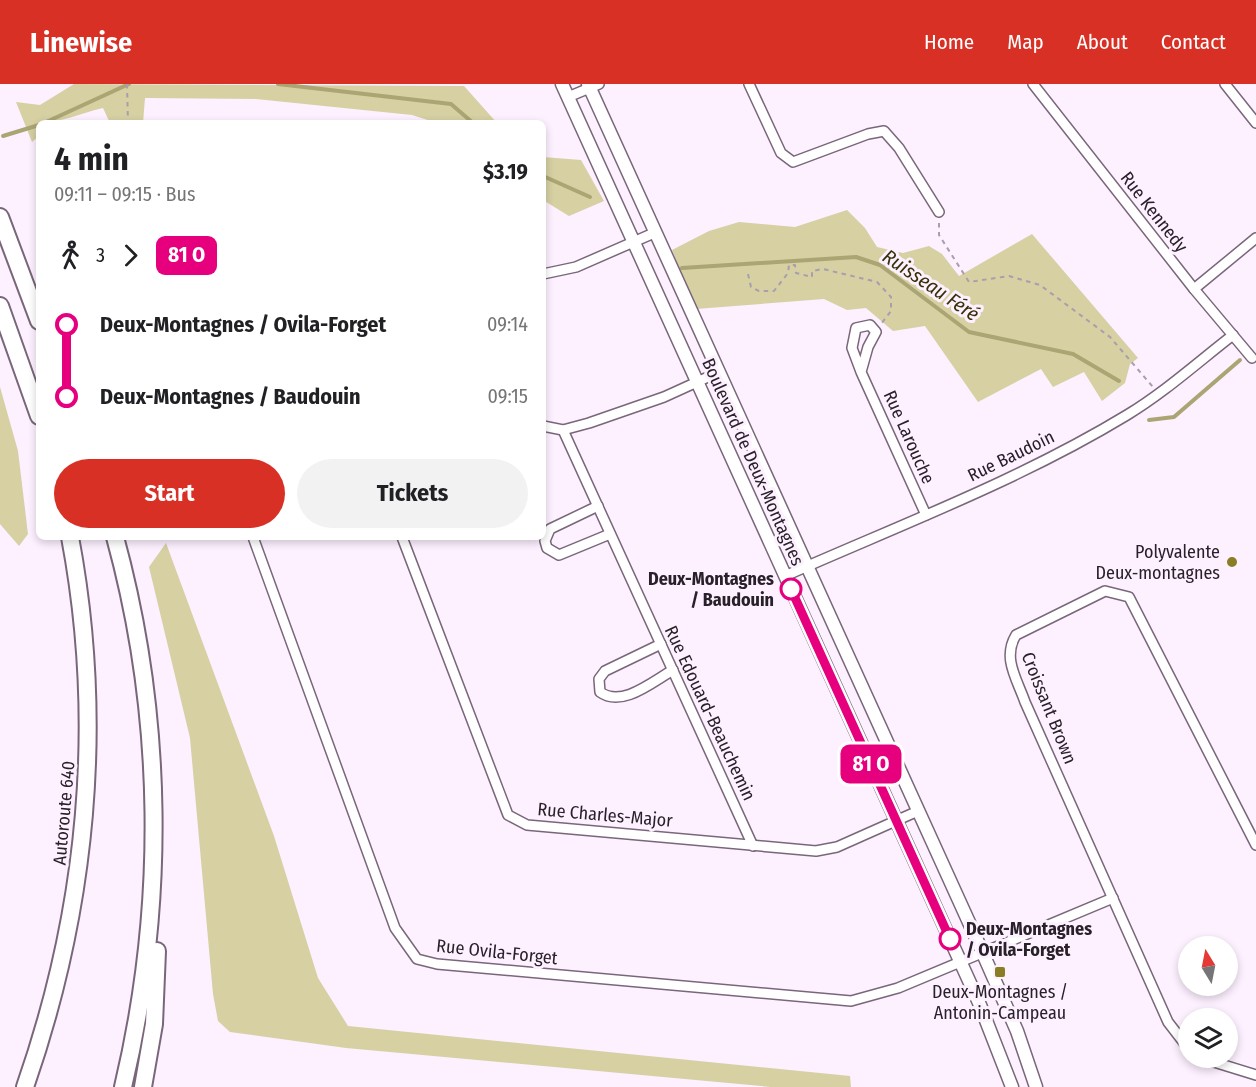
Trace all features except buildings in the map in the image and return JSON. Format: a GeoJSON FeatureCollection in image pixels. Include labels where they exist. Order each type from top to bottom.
{"type":"FeatureCollection","features":[{"type":"Feature","properties":{"kind":"highway"},"geometry":{"type":"LineString","coordinates":[[0,217],[36,313]]}},
{"type":"Feature","properties":{"kind":"highway"},"geometry":{"type":"LineString","coordinates":[[0,306],[36,408]]}},
{"type":"Feature","properties":{"kind":"highway","name":"Autoroute 640"},"geometry":{"type":"LineString","coordinates":[[25,1087],[48,1014],[73,910],[87,788],[86,659],[70,540]]}},
{"type":"Feature","properties":{"kind":"highway"},"geometry":{"type":"LineString","coordinates":[[116,540],[132,612],[148,716],[157,953],[154,1024],[144,1083]]}},
{"type":"Feature","properties":{"kind":"highway"},"geometry":{"type":"LineString","coordinates":[[124,1083],[137,1022],[150,934],[153,864]]}},
{"type":"Feature","properties":{"kind":"street","name":"Boulevard de Deux-Montagnes"},"geometry":{"type":"LineString","coordinates":[[562,84],[632,243],[960,961],[993,1035],[1012,1087]]}},
{"type":"Feature","properties":{"kind":"street"},"geometry":{"type":"LineString","coordinates":[[748,84],[781,153],[793,162],[868,134],[884,131],[899,148],[939,212]]}},
{"type":"Feature","properties":{"kind":"street","name":"Rue Kennedy"},"geometry":{"type":"LineString","coordinates":[[1032,84],[1194,289],[1252,358]]}},
{"type":"Feature","properties":{"kind":"street"},"geometry":{"type":"LineString","coordinates":[[1225,84],[1256,123]]}},
{"type":"Feature","properties":{"kind":"street","name":"Boulevard de Deux-Montagnes"},"geometry":{"type":"LineString","coordinates":[[592,85],[654,233],[982,952],[1022,1043],[1036,1087]]}},
{"type":"Feature","properties":{"kind":"street"},"geometry":{"type":"LineString","coordinates":[[568,97],[592,85]]}},
{"type":"Feature","properties":{"kind":"street"},"geometry":{"type":"LineString","coordinates":[[546,273],[576,267],[654,233]]}},
{"type":"Feature","properties":{"kind":"street"},"geometry":{"type":"LineString","coordinates":[[1194,289],[1256,238]]}},
{"type":"Feature","properties":{"kind":"street","name":"Rue Larouche"},"geometry":{"type":"LineString","coordinates":[[876,332],[870,325],[856,328],[852,348],[926,515]]}},
{"type":"Feature","properties":{"kind":"street"},"geometry":{"type":"LineString","coordinates":[[861,372],[868,347],[876,332]]}},
{"type":"Feature","properties":{"kind":"street","name":"Rue Baudoin"},"geometry":{"type":"LineString","coordinates":[[785,576],[926,515],[1064,449],[1128,415],[1159,394],[1233,335]]}},
{"type":"Feature","properties":{"kind":"street"},"geometry":{"type":"LineString","coordinates":[[546,427],[563,430],[664,397],[719,372]]}},
{"type":"Feature","properties":{"kind":"street","name":"Rue Edouard-Beauchemin"},"geometry":{"type":"LineString","coordinates":[[563,430],[753,846]]}},
{"type":"Feature","properties":{"kind":"street"},"geometry":{"type":"LineString","coordinates":[[546,537],[550,529],[597,506]]}},
{"type":"Feature","properties":{"kind":"street"},"geometry":{"type":"LineString","coordinates":[[544,540],[548,548],[560,555],[570,553],[610,534]]}},
{"type":"Feature","properties":{"kind":"street","name":"Rue Ovila-Forget"},"geometry":{"type":"LineString","coordinates":[[254,540],[395,928],[417,959],[437,964],[851,1000],[898,988],[1113,898]]}},
{"type":"Feature","properties":{"kind":"street","name":"Rue Charles-Major"},"geometry":{"type":"LineString","coordinates":[[403,540],[508,815],[527,825],[816,851],[837,847],[918,812]]}},
{"type":"Feature","properties":{"kind":"street","name":"Croissant Brown"},"geometry":{"type":"LineString","coordinates":[[1178,1035],[1168,1022],[1025,702],[1009,658],[1009,647],[1016,635],[1105,591],[1130,597],[1256,845]]}},
{"type":"Feature","properties":{"kind":"street"},"geometry":{"type":"LineString","coordinates":[[661,644],[605,671],[599,679],[600,692],[608,698],[626,696],[673,670]]}},
{"type":"Feature","properties":{"kind":"street"},"geometry":{"type":"LineString","coordinates":[[1233,1068],[1256,1075]]}},
{"type":"Feature","properties":{"kind":"path"},"geometry":{"type":"LineString","coordinates":[[127,84],[128,120]]}},
{"type":"Feature","properties":{"kind":"path"},"geometry":{"type":"LineString","coordinates":[[939,212],[939,235],[969,282],[1009,276],[1040,285],[1110,337],[1159,394]]}},
{"type":"Feature","properties":{"kind":"path"},"geometry":{"type":"LineString","coordinates":[[748,274],[752,287],[759,291],[774,291],[788,273],[789,265],[795,265],[796,273],[812,277],[812,271],[823,269],[877,282],[891,297],[891,311],[876,332]]}},
{"type":"Feature","properties":{"kind":"shaded area"},"geometry":{"type":"Polygon","coordinates":[[[74,84],[464,86],[494,120],[428,120],[412,115],[256,99],[145,98],[143,120],[109,120],[103,108],[63,120],[36,120],[36,139],[32,142],[16,102],[40,105],[74,84]]]}},
{"type":"Feature","properties":{"kind":"shaded area"},"geometry":{"type":"Polygon","coordinates":[[[546,157],[581,160],[604,201],[569,216],[546,202],[546,157]]]}},
{"type":"Feature","properties":{"kind":"shaded area"},"geometry":{"type":"Polygon","coordinates":[[[847,210],[865,228],[877,247],[903,253],[929,246],[942,254],[959,276],[1032,234],[1138,358],[1130,364],[1125,383],[1102,401],[1084,372],[1053,387],[1041,369],[978,402],[925,326],[893,331],[866,308],[847,310],[824,299],[696,309],[672,250],[709,231],[739,222],[795,227],[847,210]]]}},
{"type":"Feature","properties":{"kind":"shaded area"},"geometry":{"type":"Polygon","coordinates":[[[0,387],[18,451],[28,534],[19,546],[0,524],[0,387]]]}},
{"type":"Feature","properties":{"kind":"shaded area"},"geometry":{"type":"Polygon","coordinates":[[[166,543],[274,836],[318,978],[348,1026],[850,1076],[851,1087],[771,1087],[346,1048],[230,1032],[218,1021],[213,994],[190,738],[149,567],[166,543]]]}},
{"type":"Feature","properties":{"kind":"waterway","name":"Ruisseau Féré"},"geometry":{"type":"LineString","coordinates":[[51,120],[129,84]]}},
{"type":"Feature","properties":{"kind":"waterway","name":"Ruisseau Féré"},"geometry":{"type":"LineString","coordinates":[[278,84],[451,104],[470,120]]}},
{"type":"Feature","properties":{"kind":"waterway","name":"Ruisseau Féré"},"geometry":{"type":"LineString","coordinates":[[3,136],[36,126]]}},
{"type":"Feature","properties":{"kind":"waterway","name":"Ruisseau Féré"},"geometry":{"type":"LineString","coordinates":[[546,177],[590,197]]}},
{"type":"Feature","properties":{"kind":"waterway","name":"Ruisseau Féré"},"geometry":{"type":"LineString","coordinates":[[682,268],[856,257],[880,265],[969,332],[1073,354],[1119,381]]}},
{"type":"Feature","properties":{"kind":"waterway","name":"Ruisseau Féré"},"geometry":{"type":"LineString","coordinates":[[1149,420],[1174,417],[1240,360]]}},
{"type":"Feature","properties":{"kind":"bus line"},"geometry":{"type":"LineString","coordinates":[[791,589],[950,939]]}},
{"type":"Feature","properties":{"kind":"place","name":"Polyvalente Deux-montagnes"},"geometry":{"type":"Point","coordinates":[1232,562]}},
{"type":"Feature","properties":{"kind":"place","name":"Deux-Montagnes / Baudouin"},"geometry":{"type":"Point","coordinates":[791,589]}},
{"type":"Feature","properties":{"kind":"place","name":"Deux-Montagnes / Ovila-Forget"},"geometry":{"type":"Point","coordinates":[950,939]}},
{"type":"Feature","properties":{"kind":"place","name":"Deux-Montagnes / Antonin-Campeau"},"geometry":{"type":"Point","coordinates":[1000,972]}}]}
